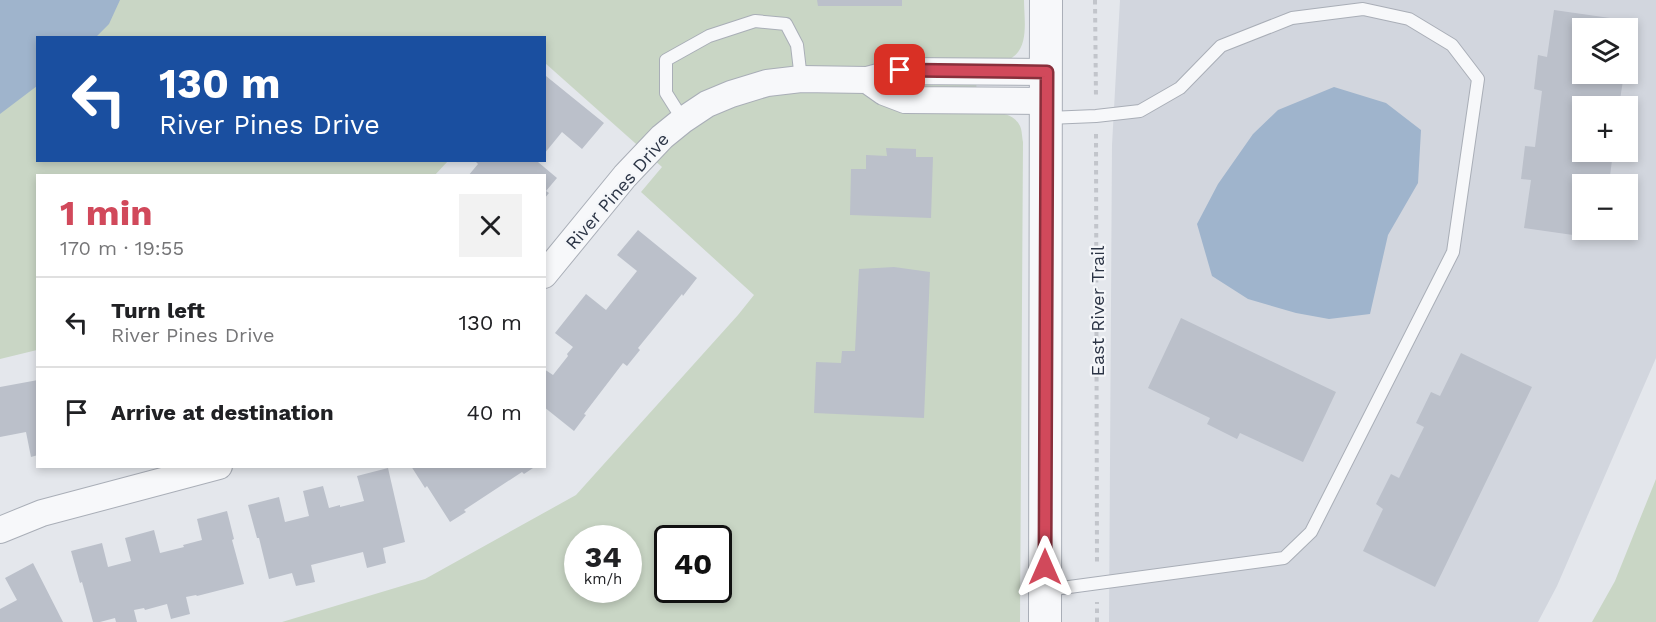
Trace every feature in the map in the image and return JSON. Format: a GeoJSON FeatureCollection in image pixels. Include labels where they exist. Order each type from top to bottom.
{"type":"FeatureCollection","features":[{"type":"Feature","properties":{"kind":"street"},"geometry":{"type":"LineString","coordinates":[[1045,622],[1046,0]]}},
{"type":"Feature","properties":{"kind":"street","name":"River Pines Drive"},"geometry":{"type":"LineString","coordinates":[[546,274],[641,158],[662,137],[707,104],[731,94],[767,83],[801,79],[867,80],[884,92],[905,100],[1047,97]]}},
{"type":"Feature","properties":{"kind":"street"},"geometry":{"type":"LineString","coordinates":[[0,530],[42,513],[211,468]]}},
{"type":"Feature","properties":{"kind":"lane"},"geometry":{"type":"LineString","coordinates":[[1045,591],[1284,558],[1311,532],[1454,252],[1478,79],[1452,45],[1409,19],[1363,9],[1293,18],[1221,46],[1180,88],[1140,111],[1096,116],[1047,97]]}},
{"type":"Feature","properties":{"kind":"lane"},"geometry":{"type":"LineString","coordinates":[[683,120],[666,93],[666,60],[709,36],[755,21],[786,24],[797,45],[801,79]]}},
{"type":"Feature","properties":{"kind":"path","name":"East River Trail"},"geometry":{"type":"LineString","coordinates":[[1095,0],[1097,622]]}},
{"type":"Feature","properties":{"kind":"shaded area"},"geometry":{"type":"Polygon","coordinates":[[[1120,0],[1656,0],[1656,358],[1557,586],[1538,622],[1109,622],[1112,145],[1120,0]]]}},
{"type":"Feature","properties":{"kind":"green space"},"geometry":{"type":"Polygon","coordinates":[[[0,0],[1024,0],[1025,27],[1019,51],[1004,61],[975,62],[978,113],[1002,113],[1012,117],[1020,126],[1023,142],[1020,622],[282,622],[425,579],[576,495],[754,295],[641,192],[662,167],[546,64],[546,36],[36,36],[36,162],[447,162],[436,174],[36,174],[36,350],[0,359],[0,0]]]}},
{"type":"Feature","properties":{"kind":"green space"},"geometry":{"type":"Polygon","coordinates":[[[1656,479],[1656,622],[1592,622],[1615,581],[1656,479]]]}},
{"type":"Feature","properties":{"kind":"water"},"geometry":{"type":"Polygon","coordinates":[[[0,0],[120,0],[109,24],[97,36],[36,36],[36,87],[0,114],[0,0]]]}},
{"type":"Feature","properties":{"kind":"water"},"geometry":{"type":"Polygon","coordinates":[[[1334,87],[1386,103],[1421,130],[1418,183],[1388,235],[1370,314],[1329,319],[1296,313],[1248,299],[1212,276],[1197,224],[1218,184],[1253,134],[1278,110],[1334,87]]]}},
{"type":"Feature","properties":{"kind":"building"},"geometry":{"type":"Polygon","coordinates":[[[817,0],[902,0],[902,6],[818,6],[817,0]]]}},
{"type":"Feature","properties":{"kind":"building"},"geometry":{"type":"Polygon","coordinates":[[[1554,10],[1610,18],[1572,18],[1572,84],[1622,84],[1621,96],[1572,96],[1572,162],[1612,162],[1610,174],[1572,174],[1572,235],[1524,228],[1531,180],[1521,179],[1525,146],[1535,147],[1542,91],[1534,89],[1538,55],[1547,57],[1554,10]]]}},
{"type":"Feature","properties":{"kind":"building"},"geometry":{"type":"Polygon","coordinates":[[[546,76],[604,123],[582,149],[562,132],[546,152],[546,76]]]}},
{"type":"Feature","properties":{"kind":"building"},"geometry":{"type":"Polygon","coordinates":[[[886,148],[916,149],[916,157],[933,157],[931,218],[850,215],[851,169],[866,169],[866,155],[887,156],[886,148]]]}},
{"type":"Feature","properties":{"kind":"building"},"geometry":{"type":"Polygon","coordinates":[[[476,162],[538,162],[557,178],[546,191],[546,174],[470,174],[478,164],[476,162]]]}},
{"type":"Feature","properties":{"kind":"building"},"geometry":{"type":"Polygon","coordinates":[[[638,230],[697,278],[638,348],[640,350],[627,366],[623,363],[584,414],[586,415],[574,431],[546,409],[546,370],[553,375],[573,347],[555,333],[586,294],[606,310],[637,271],[617,255],[638,230]]]}},
{"type":"Feature","properties":{"kind":"building"},"geometry":{"type":"Polygon","coordinates":[[[894,267],[930,272],[924,418],[814,413],[816,362],[841,363],[842,351],[855,351],[859,269],[894,267]]]}},
{"type":"Feature","properties":{"kind":"building"},"geometry":{"type":"Polygon","coordinates":[[[1181,318],[1336,392],[1303,462],[1240,433],[1237,439],[1207,424],[1210,418],[1148,388],[1181,318]]]}},
{"type":"Feature","properties":{"kind":"building"},"geometry":{"type":"Polygon","coordinates":[[[1461,353],[1532,387],[1435,587],[1363,551],[1383,509],[1376,504],[1391,474],[1399,478],[1424,427],[1416,423],[1431,392],[1440,396],[1461,353]]]}},
{"type":"Feature","properties":{"kind":"building"},"geometry":{"type":"Polygon","coordinates":[[[36,380],[36,456],[31,457],[26,432],[0,437],[0,387],[36,380]]]}},
{"type":"Feature","properties":{"kind":"building"},"geometry":{"type":"Polygon","coordinates":[[[388,468],[405,542],[383,548],[386,563],[367,568],[363,552],[311,565],[315,582],[296,586],[292,573],[269,579],[248,505],[279,497],[285,522],[309,516],[303,491],[323,486],[329,508],[364,501],[357,476],[388,468]]]}},
{"type":"Feature","properties":{"kind":"building"},"geometry":{"type":"Polygon","coordinates":[[[412,468],[533,468],[524,474],[522,472],[464,510],[466,512],[450,522],[427,486],[425,488],[412,468]]]}},
{"type":"Feature","properties":{"kind":"building"},"geometry":{"type":"Polygon","coordinates":[[[227,511],[244,584],[186,597],[190,614],[171,619],[167,604],[145,610],[144,608],[134,610],[137,622],[116,622],[115,618],[93,622],[71,551],[102,543],[108,567],[131,561],[125,538],[154,530],[160,553],[184,547],[183,545],[202,540],[197,519],[227,511]]]}},
{"type":"Feature","properties":{"kind":"building"},"geometry":{"type":"Polygon","coordinates":[[[33,563],[63,622],[0,622],[0,609],[17,600],[5,578],[33,563]]]}},
{"type":"Feature","properties":{"kind":"route"},"geometry":{"type":"LineString","coordinates":[[900,70],[1047,72],[1045,567]]}}]}
